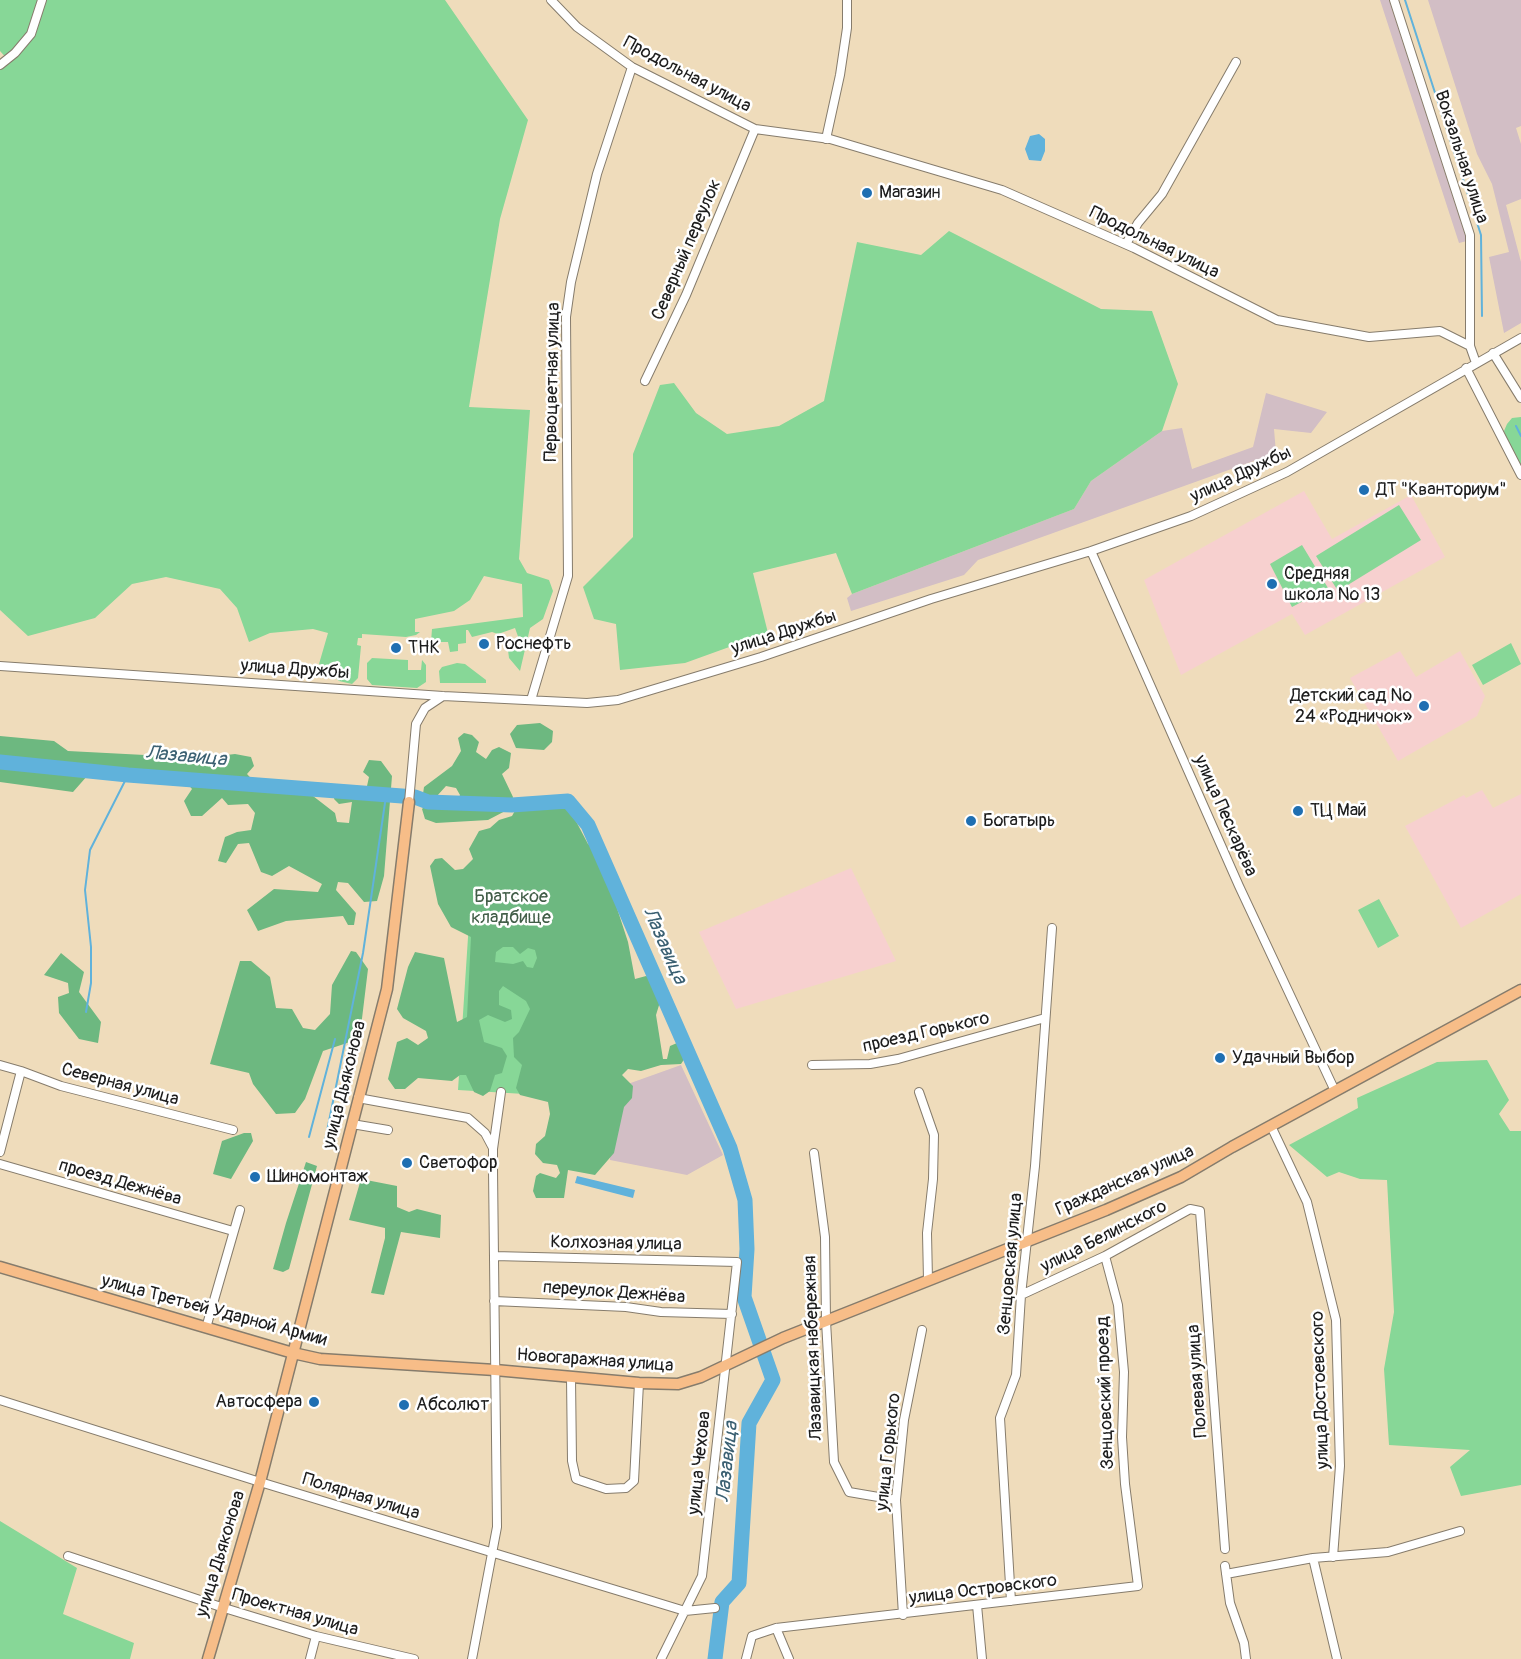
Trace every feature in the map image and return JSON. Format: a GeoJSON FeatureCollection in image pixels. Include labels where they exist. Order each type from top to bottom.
{"type":"FeatureCollection","features":[{"type":"Feature","properties":{"kind":"main road","name":"улица Дьяконова"},"geometry":{"type":"LineString","coordinates":[[208,1659],[221,1607],[260,1482],[387,989],[409,802]]}},
{"type":"Feature","properties":{"kind":"main road","name":"Гражданская улица"},"geometry":{"type":"LineString","coordinates":[[726,1366],[783,1338],[1027,1242],[1181,1177],[1521,990]]}},
{"type":"Feature","properties":{"kind":"main road","name":"улица Третьей Ударной Армии"},"geometry":{"type":"LineString","coordinates":[[0,1268],[320,1359],[495,1370]]}},
{"type":"Feature","properties":{"kind":"main road","name":"Новогаражная улица"},"geometry":{"type":"LineString","coordinates":[[495,1370],[571,1378],[678,1384],[726,1366]]}},
{"type":"Feature","properties":{"kind":"street"},"geometry":{"type":"LineString","coordinates":[[0,65],[15,53],[31,34],[42,0]]}},
{"type":"Feature","properties":{"kind":"street","name":"Продольная улица"},"geometry":{"type":"LineString","coordinates":[[551,0],[577,27],[632,67],[755,129],[826,139],[1002,190],[1126,244],[1277,320],[1369,337],[1440,331],[1470,346]]}},
{"type":"Feature","properties":{"kind":"street"},"geometry":{"type":"LineString","coordinates":[[826,139],[840,75],[847,28],[847,0]]}},
{"type":"Feature","properties":{"kind":"street","name":"Вокзальная улица"},"geometry":{"type":"LineString","coordinates":[[1394,0],[1470,235],[1470,346],[1476,363]]}},
{"type":"Feature","properties":{"kind":"street"},"geometry":{"type":"LineString","coordinates":[[1126,244],[1138,223],[1162,194],[1236,62]]}},
{"type":"Feature","properties":{"kind":"street","name":"Первоцветная улица"},"geometry":{"type":"LineString","coordinates":[[531,700],[568,576],[566,317],[571,282],[597,174],[632,67]]}},
{"type":"Feature","properties":{"kind":"street","name":"Северный переулок"},"geometry":{"type":"LineString","coordinates":[[645,381],[686,295],[755,129]]}},
{"type":"Feature","properties":{"kind":"street","name":"улица Дружбы"},"geometry":{"type":"LineString","coordinates":[[0,666],[443,696],[587,703],[618,700],[761,657],[931,599],[1091,551],[1191,516],[1287,472],[1521,338]]}},
{"type":"Feature","properties":{"kind":"street"},"geometry":{"type":"LineString","coordinates":[[1493,353],[1521,398]]}},
{"type":"Feature","properties":{"kind":"street"},"geometry":{"type":"LineString","coordinates":[[1466,369],[1521,475]]}},
{"type":"Feature","properties":{"kind":"street","name":"улица Пескарёва"},"geometry":{"type":"LineString","coordinates":[[1091,551],[1239,886],[1335,1091]]}},
{"type":"Feature","properties":{"kind":"street","name":"улица Дьяконова"},"geometry":{"type":"LineString","coordinates":[[409,802],[416,724],[425,708],[443,696]]}},
{"type":"Feature","properties":{"kind":"street","name":"Зенцовская улица"},"geometry":{"type":"LineString","coordinates":[[1011,1601],[1000,1418],[1017,1375],[1021,1295],[1035,1166],[1052,928]]}},
{"type":"Feature","properties":{"kind":"street","name":"проезд Горького"},"geometry":{"type":"LineString","coordinates":[[812,1065],[870,1064],[898,1059],[1046,1018]]}},
{"type":"Feature","properties":{"kind":"street","name":"Северная улица"},"geometry":{"type":"LineString","coordinates":[[0,1065],[61,1086],[233,1131]]}},
{"type":"Feature","properties":{"kind":"street"},"geometry":{"type":"LineString","coordinates":[[0,1152],[21,1071]]}},
{"type":"Feature","properties":{"kind":"street"},"geometry":{"type":"LineString","coordinates":[[472,1659],[497,1527],[494,1149],[501,1092]]}},
{"type":"Feature","properties":{"kind":"street"},"geometry":{"type":"LineString","coordinates":[[920,1092],[934,1135],[933,1179],[927,1233],[928,1280]]}},
{"type":"Feature","properties":{"kind":"street"},"geometry":{"type":"LineString","coordinates":[[358,1098],[468,1118],[485,1133],[494,1149]]}},
{"type":"Feature","properties":{"kind":"street"},"geometry":{"type":"LineString","coordinates":[[352,1124],[388,1130]]}},
{"type":"Feature","properties":{"kind":"street","name":"улица Достоевского"},"geometry":{"type":"LineString","coordinates":[[1271,1126],[1307,1202],[1336,1320],[1340,1466],[1333,1557]]}},
{"type":"Feature","properties":{"kind":"street","name":"Лазавицкая набережная"},"geometry":{"type":"LineString","coordinates":[[814,1153],[825,1237],[826,1321],[834,1462],[849,1492],[896,1500]]}},
{"type":"Feature","properties":{"kind":"street","name":"проезд Дежнёва"},"geometry":{"type":"LineString","coordinates":[[0,1164],[233,1231]]}},
{"type":"Feature","properties":{"kind":"street","name":"улица Белинского"},"geometry":{"type":"LineString","coordinates":[[1021,1295],[1105,1256],[1190,1209],[1200,1211]]}},
{"type":"Feature","properties":{"kind":"street"},"geometry":{"type":"LineString","coordinates":[[206,1328],[240,1210]]}},
{"type":"Feature","properties":{"kind":"street","name":"Полевая улица"},"geometry":{"type":"LineString","coordinates":[[1200,1211],[1225,1549]]}},
{"type":"Feature","properties":{"kind":"street","name":"Колхозная улица"},"geometry":{"type":"LineString","coordinates":[[494,1256],[737,1262]]}},
{"type":"Feature","properties":{"kind":"street","name":"Зенцовский проезд"},"geometry":{"type":"LineString","coordinates":[[1105,1256],[1118,1305],[1124,1372],[1122,1437],[1131,1530]]}},
{"type":"Feature","properties":{"kind":"street","name":"улица Чехова"},"geometry":{"type":"LineString","coordinates":[[661,1659],[702,1576],[737,1262]]}},
{"type":"Feature","properties":{"kind":"street","name":"переулок Дежнёва"},"geometry":{"type":"LineString","coordinates":[[494,1301],[626,1307],[661,1312],[732,1314]]}},
{"type":"Feature","properties":{"kind":"street","name":"улица Горького"},"geometry":{"type":"LineString","coordinates":[[903,1615],[896,1500],[904,1420],[922,1330]]}},
{"type":"Feature","properties":{"kind":"street"},"geometry":{"type":"LineString","coordinates":[[571,1378],[572,1461],[576,1479],[606,1489],[626,1488],[634,1481],[639,1383]]}},
{"type":"Feature","properties":{"kind":"street","name":"Полярная улица"},"geometry":{"type":"LineString","coordinates":[[0,1400],[260,1482],[685,1611],[715,1608]]}},
{"type":"Feature","properties":{"kind":"street","name":"улица Островского"},"geometry":{"type":"LineString","coordinates":[[776,1628],[1138,1586],[1131,1530]]}},
{"type":"Feature","properties":{"kind":"street"},"geometry":{"type":"LineString","coordinates":[[1246,1659],[1244,1643],[1230,1603],[1225,1570],[1313,1558],[1388,1552],[1460,1531]]}},
{"type":"Feature","properties":{"kind":"street","name":"Проектная улица"},"geometry":{"type":"LineString","coordinates":[[68,1556],[316,1636],[414,1659]]}},
{"type":"Feature","properties":{"kind":"street"},"geometry":{"type":"LineString","coordinates":[[1313,1558],[1337,1659]]}},
{"type":"Feature","properties":{"kind":"street"},"geometry":{"type":"LineString","coordinates":[[977,1605],[982,1659]]}},
{"type":"Feature","properties":{"kind":"street"},"geometry":{"type":"LineString","coordinates":[[746,1659],[752,1636],[776,1628],[789,1659]]}},
{"type":"Feature","properties":{"kind":"street"},"geometry":{"type":"LineString","coordinates":[[310,1659],[316,1636]]}},
{"type":"Feature","properties":{"kind":"shaded area"},"geometry":{"type":"Polygon","coordinates":[[[1380,0],[1389,0],[1467,241],[1459,243],[1380,0]]]}},
{"type":"Feature","properties":{"kind":"shaded area"},"geometry":{"type":"Polygon","coordinates":[[[1428,0],[1521,0],[1521,126],[1516,128],[1521,144],[1521,199],[1506,205],[1521,262],[1521,323],[1504,333],[1489,257],[1509,252],[1492,184],[1477,154],[1428,0]]]}},
{"type":"Feature","properties":{"kind":"shaded area"},"geometry":{"type":"Polygon","coordinates":[[[1266,393],[1327,412],[1311,433],[1274,429],[1276,453],[978,560],[964,575],[851,611],[847,598],[852,594],[1074,509],[1091,481],[1162,431],[1182,428],[1192,469],[1253,447],[1266,393]]]}},
{"type":"Feature","properties":{"kind":"shaded area","name":"Средняя школа № 13"},"geometry":{"type":"Polygon","coordinates":[[[1304,491],[1332,539],[1411,495],[1445,557],[1305,635],[1292,614],[1181,675],[1144,580],[1304,491]]]}},
{"type":"Feature","properties":{"kind":"shaded area","name":"Детский сад № 24 «Родничок»"},"geometry":{"type":"Polygon","coordinates":[[[1400,651],[1416,677],[1460,651],[1485,696],[1477,716],[1398,761],[1350,678],[1400,651]]]}},
{"type":"Feature","properties":{"kind":"shaded area"},"geometry":{"type":"Polygon","coordinates":[[[1482,790],[1493,808],[1521,794],[1521,894],[1461,928],[1405,826],[1464,795],[1466,798],[1482,790]]]}},
{"type":"Feature","properties":{"kind":"shaded area"},"geometry":{"type":"Polygon","coordinates":[[[851,868],[896,961],[736,1009],[699,932],[851,868]]]}},
{"type":"Feature","properties":{"kind":"shaded area"},"geometry":{"type":"Polygon","coordinates":[[[681,1065],[723,1155],[687,1175],[610,1160],[611,1090],[681,1065]]]}},
{"type":"Feature","properties":{"kind":"green space"},"geometry":{"type":"Polygon","coordinates":[[[0,0],[445,0],[528,120],[500,219],[469,407],[530,410],[519,559],[527,573],[549,580],[553,591],[543,619],[530,628],[520,671],[509,658],[508,650],[521,645],[515,628],[498,634],[492,632],[472,637],[466,630],[466,643],[458,644],[458,651],[450,652],[448,642],[431,642],[432,629],[523,617],[522,584],[484,576],[470,600],[454,611],[415,619],[415,632],[420,632],[416,635],[406,637],[362,634],[362,638],[358,638],[357,645],[361,646],[358,678],[352,684],[339,681],[319,664],[328,633],[313,629],[270,633],[249,642],[237,608],[220,589],[166,577],[132,584],[95,618],[28,636],[0,610],[0,68],[9,61],[0,51],[0,0]]]}},
{"type":"Feature","properties":{"kind":"green space"},"geometry":{"type":"Polygon","coordinates":[[[949,231],[1101,309],[1152,311],[1178,384],[1162,431],[1091,481],[1074,509],[852,594],[836,553],[753,573],[768,633],[685,663],[620,670],[616,624],[594,619],[583,587],[633,537],[633,454],[660,385],[674,383],[696,413],[727,434],[779,426],[824,401],[857,242],[921,255],[949,231]]]}},
{"type":"Feature","properties":{"kind":"green space"},"geometry":{"type":"Polygon","coordinates":[[[1521,417],[1521,466],[1504,431],[1512,418],[1521,417]]]}},
{"type":"Feature","properties":{"kind":"green space"},"geometry":{"type":"Polygon","coordinates":[[[1399,505],[1421,540],[1338,591],[1316,556],[1399,505]]]}},
{"type":"Feature","properties":{"kind":"green space"},"geometry":{"type":"Polygon","coordinates":[[[1302,545],[1328,588],[1292,607],[1270,564],[1302,545]]]}},
{"type":"Feature","properties":{"kind":"green space"},"geometry":{"type":"Polygon","coordinates":[[[1511,643],[1521,664],[1483,685],[1472,665],[1511,643]]]}},
{"type":"Feature","properties":{"kind":"green space"},"geometry":{"type":"Polygon","coordinates":[[[372,658],[408,660],[408,670],[421,670],[422,660],[426,665],[426,682],[417,688],[372,685],[367,679],[367,663],[372,658]]]}},
{"type":"Feature","properties":{"kind":"green space"},"geometry":{"type":"Polygon","coordinates":[[[457,663],[465,664],[486,680],[486,683],[440,683],[439,671],[442,667],[457,663]]]}},
{"type":"Feature","properties":{"kind":"green space"},"geometry":{"type":"Polygon","coordinates":[[[540,723],[553,731],[552,742],[544,750],[516,748],[510,734],[517,725],[540,723]]]}},
{"type":"Feature","properties":{"kind":"green space"},"geometry":{"type":"Polygon","coordinates":[[[464,733],[472,735],[479,742],[476,752],[486,759],[492,750],[499,747],[511,753],[509,768],[502,774],[513,797],[511,808],[488,820],[436,823],[425,819],[422,809],[426,805],[456,805],[460,795],[456,788],[446,786],[437,796],[430,799],[423,794],[424,787],[452,766],[461,751],[458,738],[464,733]]]}},
{"type":"Feature","properties":{"kind":"green space"},"geometry":{"type":"Polygon","coordinates":[[[0,736],[54,741],[68,751],[164,756],[175,750],[186,752],[193,759],[235,754],[251,757],[254,766],[247,774],[261,789],[313,796],[335,813],[337,822],[349,823],[352,802],[339,804],[334,799],[336,789],[367,786],[369,777],[363,772],[369,760],[381,761],[392,776],[384,876],[377,901],[364,902],[348,883],[338,882],[336,890],[356,913],[354,925],[348,925],[343,916],[286,921],[258,931],[247,910],[274,889],[318,892],[322,884],[289,866],[272,876],[261,872],[249,843],[238,844],[226,863],[218,861],[225,837],[251,830],[255,813],[248,804],[228,805],[222,798],[202,816],[191,816],[184,801],[192,789],[186,782],[88,775],[73,792],[0,782],[0,736]]]}},
{"type":"Feature","properties":{"kind":"green space"},"geometry":{"type":"Polygon","coordinates":[[[568,806],[588,844],[598,850],[628,942],[635,979],[646,976],[653,979],[660,1002],[656,1015],[663,1059],[667,1059],[670,1046],[677,1043],[684,1049],[685,1058],[681,1064],[661,1065],[641,1071],[628,1069],[622,1075],[633,1086],[632,1098],[624,1107],[614,1153],[595,1175],[568,1170],[564,1198],[536,1198],[533,1191],[536,1176],[540,1173],[556,1178],[560,1173],[557,1165],[543,1163],[535,1154],[536,1144],[545,1136],[550,1114],[548,1102],[520,1095],[516,1088],[522,1065],[514,1057],[513,1038],[519,1032],[530,1009],[526,1001],[503,986],[499,991],[499,1005],[511,1010],[512,1019],[505,1022],[488,1015],[479,1020],[484,1042],[502,1048],[507,1056],[502,1073],[495,1075],[490,1091],[483,1096],[474,1092],[466,1075],[460,1075],[452,1081],[418,1078],[405,1089],[395,1089],[388,1079],[397,1042],[407,1038],[418,1045],[428,1038],[426,1031],[403,1018],[397,1009],[408,967],[415,952],[444,958],[457,1022],[467,1017],[471,937],[451,927],[438,904],[430,866],[435,859],[442,858],[455,870],[463,869],[473,859],[469,849],[479,831],[490,828],[499,820],[512,816],[517,807],[527,809],[568,806]],[[503,947],[496,952],[495,962],[513,964],[523,961],[527,967],[533,968],[537,958],[535,950],[528,948],[520,954],[513,947],[503,947]]]}},
{"type":"Feature","properties":{"kind":"green space","name":"Братское кладбище"},"geometry":{"type":"Polygon","coordinates":[[[473,861],[556,866],[541,1095],[458,1090],[473,861]]]}},
{"type":"Feature","properties":{"kind":"green space"},"geometry":{"type":"Polygon","coordinates":[[[1379,899],[1399,936],[1378,948],[1358,910],[1379,899]]]}},
{"type":"Feature","properties":{"kind":"green space"},"geometry":{"type":"Polygon","coordinates":[[[351,951],[356,952],[368,969],[360,1035],[350,1042],[323,1051],[305,1099],[295,1113],[276,1114],[253,1084],[249,1073],[210,1064],[240,961],[251,961],[270,977],[276,1008],[292,1009],[303,1028],[315,1030],[330,1014],[332,985],[351,951]]]}},
{"type":"Feature","properties":{"kind":"green space"},"geometry":{"type":"Polygon","coordinates":[[[61,953],[84,972],[79,992],[101,1022],[98,1043],[79,1039],[59,1013],[58,997],[69,993],[68,983],[44,975],[61,953]]]}},
{"type":"Feature","properties":{"kind":"green space"},"geometry":{"type":"Polygon","coordinates":[[[1487,1060],[1509,1100],[1499,1114],[1510,1131],[1521,1131],[1521,1485],[1461,1496],[1450,1467],[1470,1450],[1389,1445],[1384,1369],[1394,1312],[1387,1180],[1360,1179],[1339,1172],[1327,1177],[1289,1145],[1358,1108],[1357,1098],[1437,1062],[1487,1060]]]}},
{"type":"Feature","properties":{"kind":"green space"},"geometry":{"type":"Polygon","coordinates":[[[244,1133],[251,1133],[253,1141],[231,1179],[213,1174],[222,1141],[244,1133]]]}},
{"type":"Feature","properties":{"kind":"green space"},"geometry":{"type":"Polygon","coordinates":[[[306,1162],[317,1166],[289,1269],[283,1272],[273,1269],[306,1162]]]}},
{"type":"Feature","properties":{"kind":"green space"},"geometry":{"type":"Polygon","coordinates":[[[361,1179],[397,1186],[397,1207],[409,1212],[417,1209],[441,1215],[440,1238],[401,1232],[384,1295],[371,1293],[385,1238],[385,1228],[349,1220],[361,1179]]]}},
{"type":"Feature","properties":{"kind":"green space"},"geometry":{"type":"Polygon","coordinates":[[[0,1521],[77,1568],[63,1614],[134,1643],[130,1659],[0,1659],[0,1521]]]}},
{"type":"Feature","properties":{"kind":"water"},"geometry":{"type":"Polygon","coordinates":[[[1039,134],[1045,139],[1045,151],[1041,161],[1029,160],[1025,149],[1030,136],[1039,134]]]}},
{"type":"Feature","properties":{"kind":"water"},"geometry":{"type":"Polygon","coordinates":[[[577,1176],[635,1190],[633,1198],[575,1183],[577,1176]]]}},
{"type":"Feature","properties":{"kind":"waterway"},"geometry":{"type":"LineString","coordinates":[[1405,0],[1481,235],[1482,316]]}},
{"type":"Feature","properties":{"kind":"waterway"},"geometry":{"type":"LineString","coordinates":[[1516,426],[1521,436]]}},
{"type":"Feature","properties":{"kind":"waterway","name":"Лазавица"},"geometry":{"type":"LineString","coordinates":[[0,762],[128,775],[415,797],[428,802],[512,805],[568,801],[588,825],[730,1148],[745,1200],[747,1249],[744,1297],[773,1380],[749,1423],[739,1583],[722,1602],[715,1659]]}},
{"type":"Feature","properties":{"kind":"waterway"},"geometry":{"type":"LineString","coordinates":[[86,1012],[91,983],[91,947],[85,890],[90,850],[128,775]]}},
{"type":"Feature","properties":{"kind":"waterway"},"geometry":{"type":"LineString","coordinates":[[325,1141],[363,953],[386,796]]}},
{"type":"Feature","properties":{"kind":"waterway"},"geometry":{"type":"LineString","coordinates":[[309,1137],[335,1039]]}},
{"type":"Feature","properties":{"kind":"place","name":"Магазин"},"geometry":{"type":"Point","coordinates":[867,193]}},
{"type":"Feature","properties":{"kind":"place","name":"ДТ \"Кванториум\""},"geometry":{"type":"Point","coordinates":[1364,490]}},
{"type":"Feature","properties":{"kind":"place","name":"Средняя школа № 13"},"geometry":{"type":"Point","coordinates":[1272,584]}},
{"type":"Feature","properties":{"kind":"place","name":"Роснефть"},"geometry":{"type":"Point","coordinates":[484,644]}},
{"type":"Feature","properties":{"kind":"place","name":"ТНК"},"geometry":{"type":"Point","coordinates":[396,648]}},
{"type":"Feature","properties":{"kind":"place","name":"Детский сад № 24 «Родничок»"},"geometry":{"type":"Point","coordinates":[1424,706]}},
{"type":"Feature","properties":{"kind":"place","name":"ТЦ Май"},"geometry":{"type":"Point","coordinates":[1298,811]}},
{"type":"Feature","properties":{"kind":"place","name":"Богатырь"},"geometry":{"type":"Point","coordinates":[971,821]}},
{"type":"Feature","properties":{"kind":"place","name":"Удачный Выбор"},"geometry":{"type":"Point","coordinates":[1220,1058]}},
{"type":"Feature","properties":{"kind":"place","name":"Светофор"},"geometry":{"type":"Point","coordinates":[407,1163]}},
{"type":"Feature","properties":{"kind":"place","name":"Шиномонтаж"},"geometry":{"type":"Point","coordinates":[255,1177]}},
{"type":"Feature","properties":{"kind":"place","name":"Автосфера"},"geometry":{"type":"Point","coordinates":[314,1402]}},
{"type":"Feature","properties":{"kind":"place","name":"Абсолют"},"geometry":{"type":"Point","coordinates":[404,1405]}}]}
